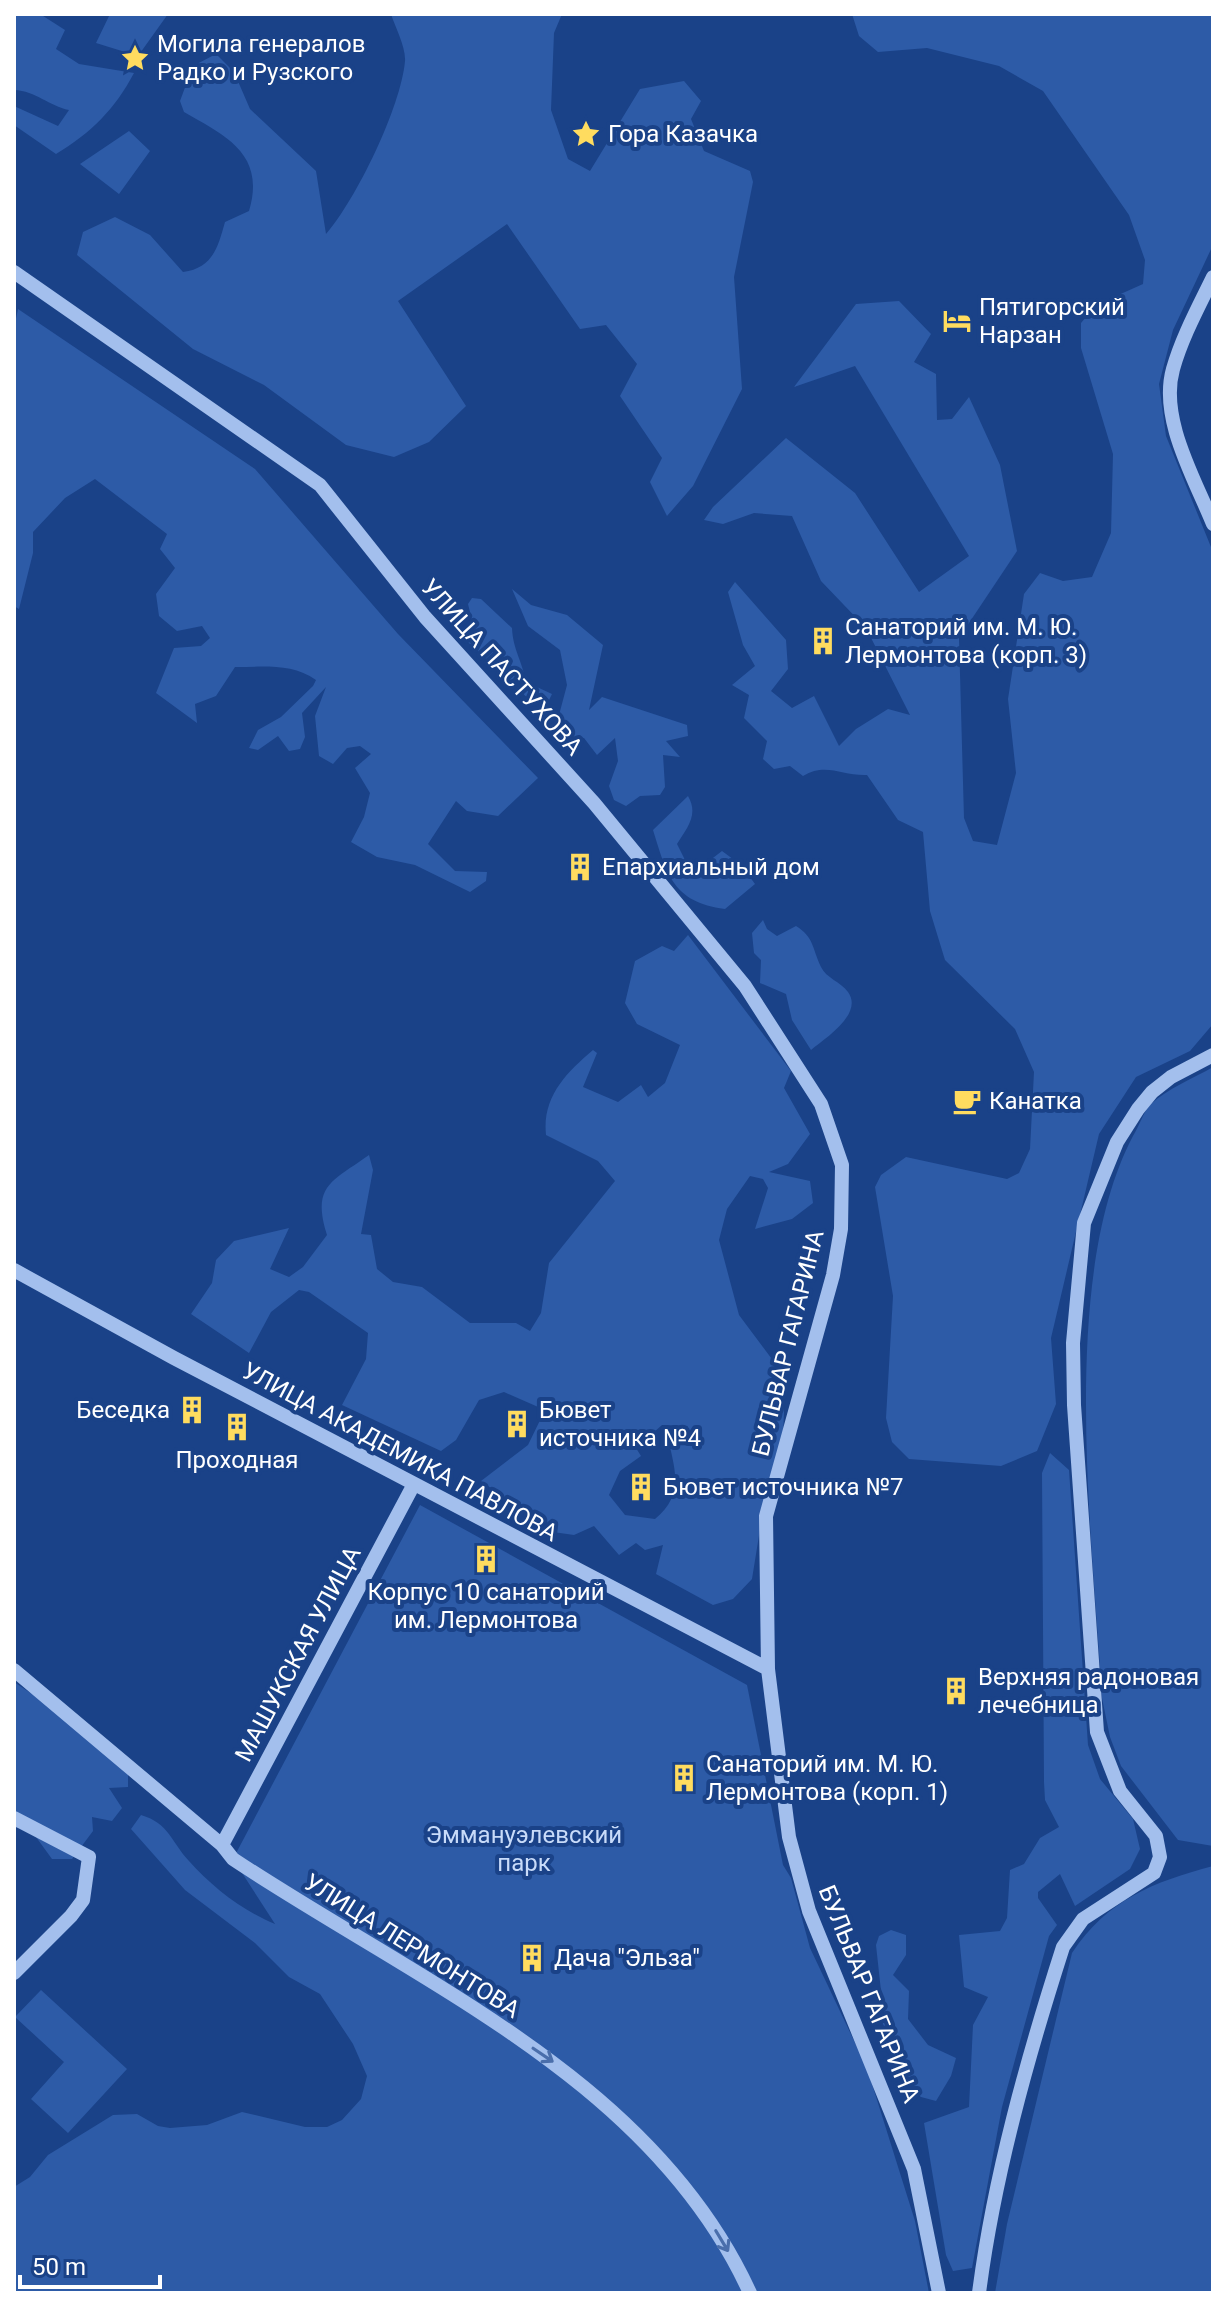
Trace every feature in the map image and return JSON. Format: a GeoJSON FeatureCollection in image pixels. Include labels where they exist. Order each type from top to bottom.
{"type":"FeatureCollection","features":[{"type":"Feature","properties":{"kind":"street","name":"УЛИЦА ПАСТУХОВА"},"geometry":{"type":"LineString","coordinates":[[14,272],[320,485],[425,617],[594,803],[745,986],[821,1104],[842,1165],[843,1190]]}},
{"type":"Feature","properties":{"kind":"street"},"geometry":{"type":"LineString","coordinates":[[1213,277],[1172,371],[1171,399],[1177,434],[1213,524]]}},
{"type":"Feature","properties":{"kind":"street"},"geometry":{"type":"LineString","coordinates":[[979,2293],[985,2246],[1006,2159],[1063,1947],[1083,1919],[1154,1873],[1160,1857],[1156,1836],[1120,1791],[1097,1732],[1074,1405],[1076,1294],[1084,1223],[1117,1142],[1152,1092],[1213,1055]]}},
{"type":"Feature","properties":{"kind":"street","name":"БУЛЬВАР ГАГАРИНА"},"geometry":{"type":"LineString","coordinates":[[843,1190],[841,1229],[833,1275],[766,1516],[768,1669],[789,1837],[809,1911],[914,2169],[939,2293]]}},
{"type":"Feature","properties":{"kind":"street","name":"УЛИЦА АКАДЕМИКА ПАВЛОВА"},"geometry":{"type":"LineString","coordinates":[[14,1270],[768,1669]]}},
{"type":"Feature","properties":{"kind":"street","name":"МАШУКСКАЯ УЛИЦА"},"geometry":{"type":"LineString","coordinates":[[222,1845],[414,1484]]}},
{"type":"Feature","properties":{"kind":"street","name":"УЛИЦА ЛЕРМОНТОВА"},"geometry":{"type":"LineString","coordinates":[[14,1670],[245,1867],[568,2072],[658,2155],[705,2214],[750,2293]]}},
{"type":"Feature","properties":{"kind":"street"},"geometry":{"type":"LineString","coordinates":[[14,1818],[89,1857],[83,1900],[14,1973]]}},
{"type":"Feature","properties":{"kind":"green space"},"geometry":{"type":"Polygon","coordinates":[[[14,14],[40,14],[65,30],[56,49],[79,64],[134,73],[101,119],[56,154],[14,125],[14,106],[58,126],[69,110],[14,90],[14,14]]]}},
{"type":"Feature","properties":{"kind":"green space"},"geometry":{"type":"Polygon","coordinates":[[[110,14],[168,14],[138,56],[96,43],[110,14]]]}},
{"type":"Feature","properties":{"kind":"green space"},"geometry":{"type":"Polygon","coordinates":[[[391,14],[562,14],[554,33],[551,110],[568,159],[590,171],[640,89],[684,81],[701,101],[691,119],[704,151],[750,171],[753,182],[734,277],[742,389],[693,486],[667,516],[650,482],[662,458],[620,396],[637,364],[606,325],[580,329],[507,224],[398,301],[466,406],[429,442],[394,457],[346,445],[264,385],[193,349],[77,255],[83,232],[115,217],[150,235],[183,272],[193,270],[213,255],[225,222],[249,211],[253,191],[247,161],[228,139],[184,112],[180,101],[193,66],[216,54],[234,72],[250,109],[316,171],[326,234],[350,199],[375,152],[402,80],[405,55],[391,14]]]}},
{"type":"Feature","properties":{"kind":"green space"},"geometry":{"type":"Polygon","coordinates":[[[852,14],[1213,14],[1213,245],[1173,330],[1159,384],[1166,436],[1213,552],[1213,1024],[1190,1051],[1136,1077],[1099,1134],[1051,1338],[1056,1404],[1037,1451],[1001,1466],[909,1459],[892,1442],[886,1418],[893,1296],[875,1187],[881,1175],[906,1157],[1007,1179],[1019,1173],[1030,1149],[1034,1072],[1015,1029],[945,960],[930,911],[923,832],[898,820],[867,775],[819,770],[803,776],[790,766],[774,769],[763,759],[767,741],[744,718],[749,695],[732,685],[755,666],[743,645],[728,592],[735,582],[786,640],[788,669],[771,691],[792,708],[814,696],[839,746],[856,729],[888,709],[910,715],[866,628],[821,581],[792,516],[754,513],[723,524],[704,520],[713,507],[786,438],[855,493],[919,592],[969,556],[855,366],[794,387],[856,304],[899,301],[931,334],[914,362],[936,374],[937,420],[952,419],[969,397],[1000,465],[1017,551],[959,638],[964,818],[973,841],[997,845],[1016,773],[1008,699],[1024,594],[1040,573],[1063,581],[1092,577],[1111,533],[1113,454],[1081,348],[1081,323],[1096,305],[1143,284],[1145,260],[1129,215],[1043,91],[999,66],[927,48],[878,52],[859,36],[852,14]]]}},
{"type":"Feature","properties":{"kind":"green space"},"geometry":{"type":"Polygon","coordinates":[[[129,131],[150,151],[119,194],[80,164],[129,131]]]}},
{"type":"Feature","properties":{"kind":"green space"},"geometry":{"type":"Polygon","coordinates":[[[18,309],[255,469],[398,634],[538,778],[498,816],[467,811],[456,801],[428,844],[455,871],[487,872],[486,881],[470,892],[415,865],[377,857],[351,842],[364,817],[370,793],[355,768],[371,754],[360,746],[347,748],[333,764],[319,756],[315,716],[326,687],[302,713],[305,737],[300,749],[289,751],[278,736],[258,750],[249,748],[258,730],[281,717],[316,680],[297,671],[277,667],[235,667],[216,696],[195,704],[197,723],[156,693],[174,648],[201,646],[210,638],[202,626],[177,631],[159,616],[156,594],[175,568],[160,549],[167,534],[95,479],[65,498],[33,532],[33,553],[19,609],[14,606],[14,328],[18,309]]]}},
{"type":"Feature","properties":{"kind":"green space"},"geometry":{"type":"Polygon","coordinates":[[[512,589],[531,605],[567,615],[603,645],[589,710],[602,697],[687,725],[688,736],[666,741],[680,757],[663,755],[665,787],[660,795],[640,796],[626,806],[614,800],[609,786],[618,761],[615,738],[597,755],[584,738],[562,737],[559,715],[567,685],[560,650],[528,626],[512,589]]]}},
{"type":"Feature","properties":{"kind":"green space"},"geometry":{"type":"Polygon","coordinates":[[[472,598],[481,599],[512,628],[526,682],[552,694],[549,700],[533,703],[468,642],[466,634],[472,620],[468,604],[472,598]]]}},
{"type":"Feature","properties":{"kind":"green space"},"geometry":{"type":"Polygon","coordinates":[[[688,796],[692,815],[677,844],[689,868],[708,878],[709,861],[722,851],[741,865],[755,884],[725,909],[694,900],[683,893],[668,873],[658,846],[653,830],[688,796]]]}},
{"type":"Feature","properties":{"kind":"green space"},"geometry":{"type":"Polygon","coordinates":[[[763,920],[767,929],[777,936],[796,926],[802,930],[823,971],[848,992],[852,1000],[847,1017],[811,1050],[792,1020],[786,994],[760,983],[761,960],[754,953],[752,933],[763,920]]]}},
{"type":"Feature","properties":{"kind":"green space"},"geometry":{"type":"Polygon","coordinates":[[[688,935],[791,1071],[784,1088],[810,1134],[788,1164],[769,1172],[810,1181],[813,1203],[792,1219],[755,1229],[768,1188],[763,1179],[750,1176],[727,1209],[719,1240],[739,1315],[780,1370],[784,1412],[782,1462],[762,1517],[752,1579],[733,1599],[713,1605],[656,1574],[663,1545],[645,1550],[636,1543],[619,1555],[594,1526],[574,1535],[553,1532],[481,1481],[528,1445],[545,1410],[504,1392],[479,1400],[456,1440],[441,1451],[342,1405],[366,1359],[368,1333],[309,1292],[299,1290],[271,1312],[249,1353],[191,1314],[212,1283],[216,1260],[234,1241],[289,1228],[270,1269],[289,1277],[303,1267],[327,1235],[322,1205],[328,1186],[369,1155],[373,1170],[361,1234],[371,1235],[377,1269],[393,1282],[422,1287],[470,1323],[516,1323],[530,1331],[541,1313],[549,1263],[615,1181],[598,1161],[546,1135],[552,1097],[565,1077],[593,1050],[597,1053],[583,1087],[618,1102],[641,1085],[648,1097],[665,1083],[680,1045],[637,1024],[625,1003],[635,961],[662,946],[674,951],[688,935]],[[662,1425],[636,1448],[641,1456],[620,1471],[609,1495],[625,1515],[655,1519],[669,1503],[675,1486],[670,1447],[688,1426],[662,1425]]]}},
{"type":"Feature","properties":{"kind":"green space"},"geometry":{"type":"Polygon","coordinates":[[[1213,1067],[1213,1846],[1178,1840],[1121,1766],[1110,1737],[1102,1698],[1086,1411],[1088,1334],[1095,1261],[1110,1194],[1148,1107],[1165,1093],[1213,1067]]]}},
{"type":"Feature","properties":{"kind":"green space"},"geometry":{"type":"Polygon","coordinates":[[[1050,1453],[1069,1470],[1088,1745],[1100,1779],[1133,1819],[1140,1849],[1130,1869],[1075,1906],[1060,1874],[1038,1892],[1038,1898],[1057,1925],[1049,1936],[1002,2107],[972,2268],[953,2271],[946,2255],[924,2123],[969,2107],[973,2025],[988,1997],[964,1987],[959,1935],[1000,1931],[1007,1918],[1010,1870],[1024,1864],[1040,1838],[1059,1827],[1045,1800],[1044,1782],[1042,1473],[1050,1453]]]}},
{"type":"Feature","properties":{"kind":"green space","name":"Эммануэлевский парк"},"geometry":{"type":"Polygon","coordinates":[[[420,1505],[747,1685],[783,1865],[791,1878],[810,1948],[867,2068],[915,2221],[929,2293],[14,2293],[14,2187],[30,2177],[48,2155],[113,2115],[137,2114],[158,2126],[170,2128],[207,2125],[242,2112],[305,2127],[327,2127],[342,2120],[361,2099],[367,2076],[353,2044],[320,1994],[289,1977],[255,1943],[185,1890],[131,1829],[141,1815],[158,1823],[189,1861],[218,1889],[275,1924],[233,1859],[420,1505]]]}},
{"type":"Feature","properties":{"kind":"green space"},"geometry":{"type":"Polygon","coordinates":[[[14,1682],[65,1716],[128,1775],[128,1787],[109,1788],[122,1808],[112,1821],[92,1817],[93,1831],[72,1859],[52,1859],[28,1826],[14,1828],[14,1682]]]}},
{"type":"Feature","properties":{"kind":"green space"},"geometry":{"type":"Polygon","coordinates":[[[1213,1866],[1213,2293],[995,2293],[1007,2224],[1072,1953],[1100,1919],[1116,1906],[1151,1887],[1213,1866]]]}},
{"type":"Feature","properties":{"kind":"green space"},"geometry":{"type":"Polygon","coordinates":[[[891,1930],[906,1935],[906,1955],[893,1975],[909,1991],[908,2019],[928,2045],[956,2058],[951,2076],[936,2101],[921,2097],[908,2086],[877,2009],[881,1991],[876,1945],[879,1936],[891,1930]]]}},
{"type":"Feature","properties":{"kind":"green space"},"geometry":{"type":"Polygon","coordinates":[[[41,1990],[127,2069],[68,2133],[31,2099],[64,2062],[15,2017],[41,1990]]]}},
{"type":"Feature","properties":{"kind":"place","name":"Могила генералов Радко и Рузского"},"geometry":{"type":"Point","coordinates":[135,58]}},
{"type":"Feature","properties":{"kind":"place","name":"Гора Казачка"},"geometry":{"type":"Point","coordinates":[586,134]}},
{"type":"Feature","properties":{"kind":"place","name":"Пятигорский Нарзан"},"geometry":{"type":"Point","coordinates":[957,321]}},
{"type":"Feature","properties":{"kind":"place","name":"Санаторий им. М. Ю. Лермонтова (корп. 3)"},"geometry":{"type":"Point","coordinates":[823,641]}},
{"type":"Feature","properties":{"kind":"place","name":"Епархиальный дом"},"geometry":{"type":"Point","coordinates":[580,867]}},
{"type":"Feature","properties":{"kind":"place","name":"Канатка"},"geometry":{"type":"Point","coordinates":[967,1101]}},
{"type":"Feature","properties":{"kind":"place","name":"Беседка"},"geometry":{"type":"Point","coordinates":[192,1410]}},
{"type":"Feature","properties":{"kind":"place","name":"Бювет источника №4"},"geometry":{"type":"Point","coordinates":[517,1424]}},
{"type":"Feature","properties":{"kind":"place","name":"Проходная"},"geometry":{"type":"Point","coordinates":[237,1427]}},
{"type":"Feature","properties":{"kind":"place","name":"Бювет источника №7"},"geometry":{"type":"Point","coordinates":[641,1487]}},
{"type":"Feature","properties":{"kind":"place","name":"Корпус 10 санаторий им. Лермонтова"},"geometry":{"type":"Point","coordinates":[486,1559]}},
{"type":"Feature","properties":{"kind":"place","name":"Верхняя радоновая лечебница"},"geometry":{"type":"Point","coordinates":[956,1691]}},
{"type":"Feature","properties":{"kind":"place","name":"Санаторий им. М. Ю. Лермонтова (корп. 1)"},"geometry":{"type":"Point","coordinates":[684,1778]}},
{"type":"Feature","properties":{"kind":"place","name":"Дача \"Эльза\""},"geometry":{"type":"Point","coordinates":[532,1958]}}]}
